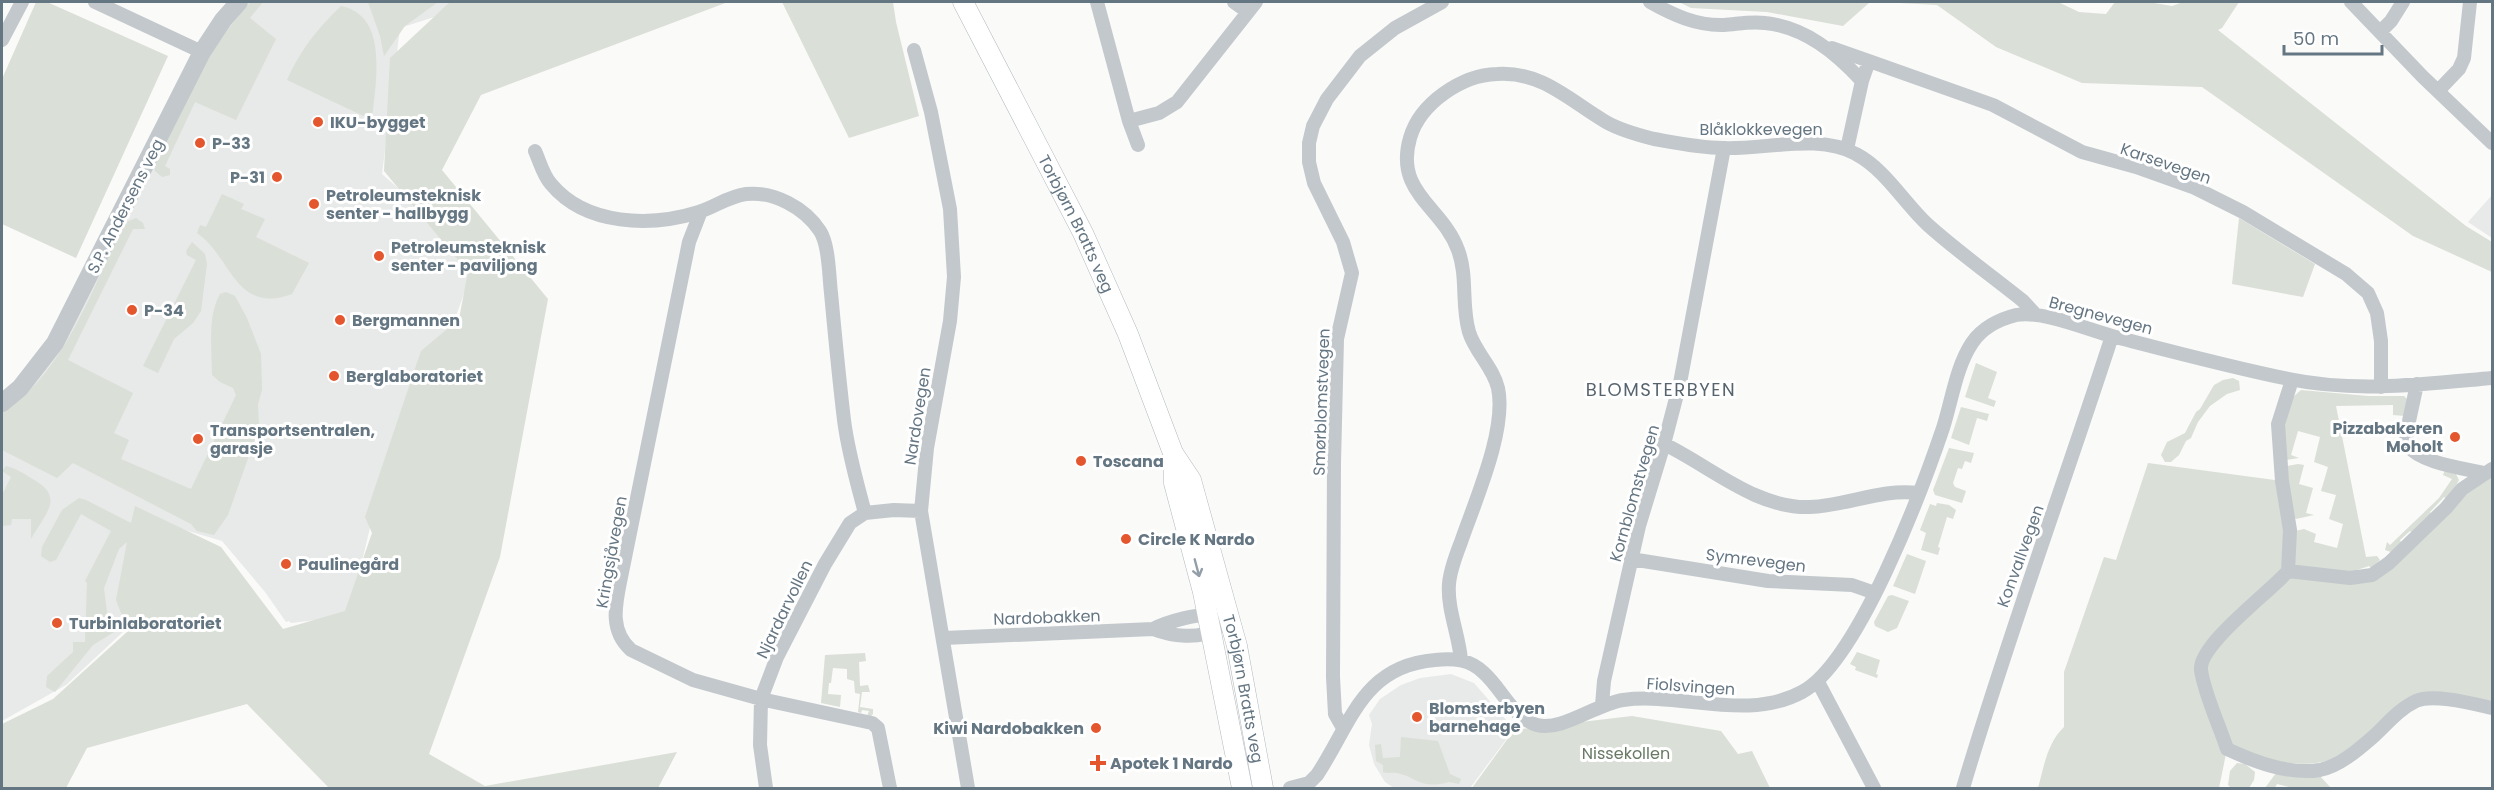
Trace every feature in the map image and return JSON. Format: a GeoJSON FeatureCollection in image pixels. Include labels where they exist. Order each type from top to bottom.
{"type":"FeatureCollection","features":[{"type":"Feature","properties":{"kind":"main road","name":"Torbjørn Bratts veg"},"geometry":{"type":"LineString","coordinates":[[963,2],[1083,233],[1128,334],[1173,453],[1191,480],[1230,622],[1263,789]]}},
{"type":"Feature","properties":{"kind":"main road","name":"Torbjørn Bratts veg"},"geometry":{"type":"LineString","coordinates":[[1173,453],[1174,483],[1210,624],[1242,789]]}},
{"type":"Feature","properties":{"kind":"street"},"geometry":{"type":"LineString","coordinates":[[2,40],[22,2]]}},
{"type":"Feature","properties":{"kind":"street"},"geometry":{"type":"LineString","coordinates":[[95,2],[202,52]]}},
{"type":"Feature","properties":{"kind":"street","name":"S.P. Andersens veg"},"geometry":{"type":"LineString","coordinates":[[2,403],[20,388],[55,343],[202,52],[223,20],[239,2]]}},
{"type":"Feature","properties":{"kind":"street"},"geometry":{"type":"LineString","coordinates":[[1097,2],[1129,121],[1138,145]]}},
{"type":"Feature","properties":{"kind":"street"},"geometry":{"type":"LineString","coordinates":[[1129,121],[1159,113],[1177,102],[1252,7],[1234,2]]}},
{"type":"Feature","properties":{"kind":"street","name":"Smørblomstvegen"},"geometry":{"type":"LineString","coordinates":[[1343,728],[1335,714],[1332,677],[1336,352],[1339,327],[1352,273],[1346,248],[1314,183],[1309,162],[1309,143],[1313,126],[1327,99],[1360,56],[1395,28],[1442,2]]}},
{"type":"Feature","properties":{"kind":"street"},"geometry":{"type":"LineString","coordinates":[[1650,2],[1677,16],[1700,23],[1713,25],[1752,22],[1778,25],[1809,37],[1826,47],[1869,61],[1862,81],[1847,149]]}},
{"type":"Feature","properties":{"kind":"street"},"geometry":{"type":"LineString","coordinates":[[2351,2],[2438,91],[2491,138]]}},
{"type":"Feature","properties":{"kind":"street"},"geometry":{"type":"LineString","coordinates":[[2380,32],[2391,21],[2403,2]]}},
{"type":"Feature","properties":{"kind":"street"},"geometry":{"type":"LineString","coordinates":[[2438,91],[2459,69],[2464,58],[2470,2]]}},
{"type":"Feature","properties":{"kind":"street"},"geometry":{"type":"LineString","coordinates":[[1826,47],[1862,81]]}},
{"type":"Feature","properties":{"kind":"street","name":"Nardovegen"},"geometry":{"type":"LineString","coordinates":[[914,50],[931,112],[950,209],[954,277],[950,321],[927,448],[921,511],[968,789]]}},
{"type":"Feature","properties":{"kind":"street","name":"Karsevegen"},"geometry":{"type":"LineString","coordinates":[[1869,61],[1992,105],[2082,152],[2136,167],[2195,188],[2243,212],[2346,274],[2367,293],[2377,313],[2381,340],[2381,387]]}},
{"type":"Feature","properties":{"kind":"street","name":"Blåklokkevegen"},"geometry":{"type":"LineString","coordinates":[[1461,660],[1449,584],[1454,560],[1493,444],[1499,418],[1499,393],[1494,377],[1472,341],[1468,328],[1463,267],[1457,247],[1446,228],[1417,194],[1410,180],[1407,155],[1413,130],[1433,104],[1458,85],[1477,76],[1510,74],[1538,79],[1607,122],[1635,133],[1667,141],[1724,148],[1798,144],[1847,149],[1867,161],[1926,224],[2023,301],[2036,315]]}},
{"type":"Feature","properties":{"kind":"street","name":"Kornblomstvegen"},"geometry":{"type":"LineString","coordinates":[[1602,705],[1604,681],[1631,559],[1680,383],[1724,148]]}},
{"type":"Feature","properties":{"kind":"street"},"geometry":{"type":"LineString","coordinates":[[535,151],[544,172],[561,194],[602,215],[630,221],[653,220],[701,211],[719,202],[746,194],[774,196],[801,210],[821,232],[828,262],[844,422],[852,466],[865,513],[894,510],[921,511]]}},
{"type":"Feature","properties":{"kind":"street","name":"Kringsjåvegen"},"geometry":{"type":"LineString","coordinates":[[701,211],[689,242],[620,582],[616,623],[623,643],[647,659],[693,681],[761,699],[872,723],[878,728],[890,789]]}},
{"type":"Feature","properties":{"kind":"street","name":"Bregnevegen"},"geometry":{"type":"LineString","coordinates":[[1818,682],[1833,665],[1875,593],[1897,547],[1943,426],[1960,368],[1971,344],[1984,330],[2000,320],[2020,314],[2036,315],[2292,380],[2337,386],[2381,387],[2493,378]]}},
{"type":"Feature","properties":{"kind":"street","name":"Konvallvegen"},"geometry":{"type":"LineString","coordinates":[[1963,789],[2011,631],[2065,479],[2112,336]]}},
{"type":"Feature","properties":{"kind":"street"},"geometry":{"type":"LineString","coordinates":[[2292,380],[2278,424],[2282,481],[2290,530],[2288,571],[2219,636],[2207,649],[2201,663],[2202,675],[2228,749],[2271,765],[2295,770],[2321,770],[2355,752],[2402,710],[2417,700],[2441,699],[2493,708]]}},
{"type":"Feature","properties":{"kind":"street"},"geometry":{"type":"LineString","coordinates":[[2417,384],[2406,435],[2408,446],[2418,455],[2430,460],[2488,471]]}},
{"type":"Feature","properties":{"kind":"street"},"geometry":{"type":"LineString","coordinates":[[1664,444],[1751,493],[1782,505],[1826,506],[1896,492],[1918,493]]}},
{"type":"Feature","properties":{"kind":"street"},"geometry":{"type":"LineString","coordinates":[[2288,571],[2350,578],[2372,574],[2389,563],[2438,516],[2462,489],[2488,471]]}},
{"type":"Feature","properties":{"kind":"street","name":"Njardarvollen"},"geometry":{"type":"LineString","coordinates":[[766,789],[760,745],[761,699],[777,657],[825,564],[850,523],[865,513]]}},
{"type":"Feature","properties":{"kind":"street","name":"Symrevegen"},"geometry":{"type":"LineString","coordinates":[[1631,559],[1768,581],[1852,585],[1875,593]]}},
{"type":"Feature","properties":{"kind":"street","name":"Nardobakken"},"geometry":{"type":"LineString","coordinates":[[944,638],[1153,629],[1168,621],[1210,624],[1230,622]]}},
{"type":"Feature","properties":{"kind":"street"},"geometry":{"type":"LineString","coordinates":[[1290,789],[1309,783],[1317,775],[1364,695],[1383,678],[1394,671],[1423,661],[1461,660]]}},
{"type":"Feature","properties":{"kind":"street","name":"Fiolsvingen"},"geometry":{"type":"LineString","coordinates":[[1461,660],[1485,673],[1516,711],[1529,722],[1537,725],[1556,726],[1602,705],[1643,699],[1756,705],[1797,695],[1818,682]]}},
{"type":"Feature","properties":{"kind":"street"},"geometry":{"type":"LineString","coordinates":[[1818,682],[1874,789]]}},
{"type":"Feature","properties":{"kind":"shaded area"},"geometry":{"type":"Polygon","coordinates":[[[239,2],[481,2],[400,28],[382,174],[477,258],[449,335],[387,456],[349,616],[286,622],[265,592],[222,541],[141,517],[124,631],[66,685],[2,721],[2,403],[20,388],[239,2]]]}},
{"type":"Feature","properties":{"kind":"shaded area"},"geometry":{"type":"Polygon","coordinates":[[[2492,195],[2492,238],[2468,222],[2492,195]]]}},
{"type":"Feature","properties":{"kind":"shaded area"},"geometry":{"type":"Polygon","coordinates":[[[1451,674],[1474,683],[1514,729],[1470,788],[1394,788],[1385,782],[1374,764],[1369,745],[1372,724],[1369,715],[1380,699],[1401,685],[1420,678],[1451,674]]]}},
{"type":"Feature","properties":{"kind":"green space"},"geometry":{"type":"Polygon","coordinates":[[[36,2],[47,2],[168,56],[76,258],[2,224],[2,79],[36,2]]]}},
{"type":"Feature","properties":{"kind":"green space"},"geometry":{"type":"Polygon","coordinates":[[[250,2],[263,2],[250,18],[276,39],[236,120],[195,102],[165,166],[170,169],[170,175],[162,177],[155,171],[154,165],[215,45],[250,2]]]}},
{"type":"Feature","properties":{"kind":"green space"},"geometry":{"type":"Polygon","coordinates":[[[368,2],[438,2],[405,26],[384,56],[380,36],[368,2]]]}},
{"type":"Feature","properties":{"kind":"green space"},"geometry":{"type":"Polygon","coordinates":[[[450,2],[728,2],[481,95],[442,170],[548,299],[500,557],[429,754],[485,786],[677,752],[658,788],[329,788],[247,704],[87,748],[66,788],[2,788],[2,724],[53,699],[128,631],[116,600],[127,542],[119,549],[104,588],[107,613],[119,620],[119,629],[93,645],[55,692],[46,687],[47,676],[73,652],[73,642],[85,642],[87,583],[85,581],[111,531],[81,514],[56,560],[50,562],[41,556],[42,547],[62,510],[79,498],[131,523],[135,506],[221,547],[283,629],[345,611],[372,533],[365,517],[421,351],[459,319],[468,272],[384,171],[390,58],[450,2]]]}},
{"type":"Feature","properties":{"kind":"green space"},"geometry":{"type":"Polygon","coordinates":[[[782,2],[893,2],[919,116],[849,138],[782,2]]]}},
{"type":"Feature","properties":{"kind":"green space"},"geometry":{"type":"Polygon","coordinates":[[[1679,2],[1870,2],[1843,26],[1767,12],[1691,8],[1679,2]]]}},
{"type":"Feature","properties":{"kind":"green space"},"geometry":{"type":"Polygon","coordinates":[[[1881,2],[2058,2],[2079,12],[2106,14],[2115,2],[2148,2],[2172,6],[2183,2],[2239,2],[2222,28],[2218,30],[2466,226],[2492,242],[2492,272],[2413,236],[2202,87],[2082,83],[1996,47],[1937,5],[1881,2]]]}},
{"type":"Feature","properties":{"kind":"green space"},"geometry":{"type":"Polygon","coordinates":[[[341,6],[357,12],[367,23],[373,37],[376,71],[372,120],[287,80],[310,40],[341,6]]]}},
{"type":"Feature","properties":{"kind":"green space"},"geometry":{"type":"Polygon","coordinates":[[[222,194],[244,204],[241,209],[265,219],[256,237],[309,263],[292,294],[273,298],[258,297],[246,290],[209,243],[197,233],[200,225],[206,227],[222,194]]]}},
{"type":"Feature","properties":{"kind":"green space"},"geometry":{"type":"Polygon","coordinates":[[[136,218],[143,223],[145,229],[133,229],[68,360],[133,393],[114,433],[129,440],[121,459],[191,489],[236,395],[233,388],[212,375],[211,344],[213,313],[220,294],[226,292],[235,296],[247,318],[261,354],[262,390],[258,404],[259,427],[228,515],[214,535],[197,531],[191,524],[73,463],[57,478],[2,450],[2,412],[24,396],[43,376],[59,353],[88,301],[124,223],[136,218]]]}},
{"type":"Feature","properties":{"kind":"green space"},"geometry":{"type":"Polygon","coordinates":[[[2239,218],[2315,264],[2303,297],[2232,284],[2239,218]]]}},
{"type":"Feature","properties":{"kind":"green space"},"geometry":{"type":"Polygon","coordinates":[[[192,242],[205,254],[207,264],[201,311],[193,323],[174,339],[158,373],[143,366],[196,260],[187,255],[186,251],[192,242]]]}},
{"type":"Feature","properties":{"kind":"green space"},"geometry":{"type":"Polygon","coordinates":[[[1976,363],[1997,372],[1988,398],[1996,401],[1994,407],[1965,397],[1976,363]]]}},
{"type":"Feature","properties":{"kind":"green space"},"geometry":{"type":"Polygon","coordinates":[[[2233,378],[2239,381],[2240,390],[2227,394],[2210,406],[2179,455],[2171,462],[2165,462],[2161,455],[2167,442],[2185,433],[2214,385],[2233,378]]]}},
{"type":"Feature","properties":{"kind":"green space"},"geometry":{"type":"Polygon","coordinates":[[[2301,390],[2368,396],[2404,396],[2407,399],[2405,416],[2393,415],[2393,405],[2336,406],[2366,557],[2377,556],[2380,560],[2372,569],[2369,566],[2357,570],[2356,574],[2296,566],[2294,563],[2295,531],[2304,529],[2316,534],[2314,542],[2337,548],[2343,524],[2329,519],[2336,495],[2321,491],[2328,467],[2314,462],[2320,437],[2298,431],[2291,455],[2299,458],[2286,460],[2281,435],[2293,397],[2301,390]]]}},
{"type":"Feature","properties":{"kind":"green space"},"geometry":{"type":"Polygon","coordinates":[[[1961,407],[1989,414],[1987,421],[1977,418],[1969,445],[1951,438],[1961,407]]]}},
{"type":"Feature","properties":{"kind":"green space"},"geometry":{"type":"Polygon","coordinates":[[[1949,448],[1974,453],[1971,463],[1965,461],[1962,469],[1958,468],[1953,483],[1955,487],[1966,491],[1962,503],[1935,495],[1933,490],[1949,448]]]}},
{"type":"Feature","properties":{"kind":"green space"},"geometry":{"type":"Polygon","coordinates":[[[2148,463],[2282,481],[2288,571],[2362,577],[2492,473],[2492,704],[2438,694],[2330,760],[2317,763],[2278,762],[2227,749],[2219,788],[2038,788],[2050,748],[2064,727],[2064,672],[2104,557],[2116,560],[2148,463]]]}},
{"type":"Feature","properties":{"kind":"green space"},"geometry":{"type":"Polygon","coordinates":[[[2304,465],[2299,484],[2313,488],[2306,513],[2314,515],[2296,519],[2292,516],[2287,466],[2304,465]]]}},
{"type":"Feature","properties":{"kind":"green space"},"geometry":{"type":"Polygon","coordinates":[[[6,466],[42,485],[48,492],[50,506],[31,539],[31,519],[12,519],[11,525],[2,526],[2,495],[11,477],[2,471],[6,466]]]}},
{"type":"Feature","properties":{"kind":"green space"},"geometry":{"type":"Polygon","coordinates":[[[2445,470],[2456,474],[2459,480],[2448,500],[2444,497],[2430,512],[2432,515],[2413,533],[2410,531],[2400,540],[2402,544],[2391,552],[2385,550],[2387,542],[2390,545],[2439,498],[2452,479],[2443,475],[2445,470]]]}},
{"type":"Feature","properties":{"kind":"green space"},"geometry":{"type":"Polygon","coordinates":[[[1937,503],[1949,505],[1956,510],[1953,519],[1947,517],[1938,547],[1940,548],[1938,555],[1921,550],[1926,533],[1920,530],[1930,504],[1936,506],[1937,503]]]}},
{"type":"Feature","properties":{"kind":"green space"},"geometry":{"type":"Polygon","coordinates":[[[1907,554],[1926,561],[1915,594],[1893,586],[1907,554]]]}},
{"type":"Feature","properties":{"kind":"green space"},"geometry":{"type":"Polygon","coordinates":[[[1892,595],[1909,601],[1897,628],[1888,632],[1875,626],[1874,622],[1888,596],[1892,595]]]}},
{"type":"Feature","properties":{"kind":"green space"},"geometry":{"type":"Polygon","coordinates":[[[1857,652],[1880,660],[1877,678],[1855,670],[1856,667],[1850,664],[1857,652]]]}},
{"type":"Feature","properties":{"kind":"green space"},"geometry":{"type":"Polygon","coordinates":[[[865,653],[866,661],[859,662],[860,686],[868,685],[870,692],[862,692],[860,707],[873,709],[873,714],[870,717],[867,716],[869,711],[858,712],[860,694],[855,693],[854,681],[847,679],[847,669],[833,668],[831,683],[829,683],[828,694],[841,695],[840,707],[821,703],[825,655],[865,653]]]}},
{"type":"Feature","properties":{"kind":"green space","name":"Nissekollen"},"geometry":{"type":"Polygon","coordinates":[[[1632,716],[1721,731],[1738,754],[1752,751],[1770,788],[1472,788],[1514,730],[1632,716]]]}},
{"type":"Feature","properties":{"kind":"green space"},"geometry":{"type":"Polygon","coordinates":[[[1401,737],[1438,741],[1450,774],[1461,779],[1459,784],[1449,782],[1431,785],[1404,775],[1383,772],[1383,765],[1376,761],[1375,745],[1381,744],[1383,758],[1400,757],[1401,737]]]}},
{"type":"Feature","properties":{"kind":"green space"},"geometry":{"type":"Polygon","coordinates":[[[2237,763],[2245,764],[2255,772],[2254,780],[2249,788],[2231,788],[2228,785],[2230,771],[2237,763]]]}},
{"type":"Feature","properties":{"kind":"green space"},"geometry":{"type":"Polygon","coordinates":[[[2276,773],[2319,775],[2331,788],[2293,788],[2277,784],[2275,788],[2265,788],[2276,773]]]}},
{"type":"Feature","properties":{"kind":"place","name":"IKU-bygget"},"geometry":{"type":"Point","coordinates":[318,122]}},
{"type":"Feature","properties":{"kind":"place","name":"P-33"},"geometry":{"type":"Point","coordinates":[200,143]}},
{"type":"Feature","properties":{"kind":"place","name":"P-31"},"geometry":{"type":"Point","coordinates":[277,177]}},
{"type":"Feature","properties":{"kind":"place","name":"Petroleumsteknisk senter - hallbygg"},"geometry":{"type":"Point","coordinates":[314,204]}},
{"type":"Feature","properties":{"kind":"place","name":"Petroleumsteknisk senter - paviljong"},"geometry":{"type":"Point","coordinates":[379,256]}},
{"type":"Feature","properties":{"kind":"place","name":"P-34"},"geometry":{"type":"Point","coordinates":[132,310]}},
{"type":"Feature","properties":{"kind":"place","name":"Bergmannen"},"geometry":{"type":"Point","coordinates":[340,320]}},
{"type":"Feature","properties":{"kind":"place","name":"Berglaboratoriet"},"geometry":{"type":"Point","coordinates":[334,376]}},
{"type":"Feature","properties":{"kind":"place","name":"Pizzabakeren Moholt"},"geometry":{"type":"Point","coordinates":[2455,437]}},
{"type":"Feature","properties":{"kind":"place","name":"Transportsentralen, garasje"},"geometry":{"type":"Point","coordinates":[198,439]}},
{"type":"Feature","properties":{"kind":"place","name":"Toscana"},"geometry":{"type":"Point","coordinates":[1081,461]}},
{"type":"Feature","properties":{"kind":"place","name":"Circle K Nardo"},"geometry":{"type":"Point","coordinates":[1126,539]}},
{"type":"Feature","properties":{"kind":"place","name":"Paulinegård"},"geometry":{"type":"Point","coordinates":[286,564]}},
{"type":"Feature","properties":{"kind":"place","name":"Turbinlaboratoriet"},"geometry":{"type":"Point","coordinates":[57,623]}},
{"type":"Feature","properties":{"kind":"place","name":"Blomsterbyen barnehage"},"geometry":{"type":"Point","coordinates":[1417,717]}},
{"type":"Feature","properties":{"kind":"place","name":"Kiwi Nardobakken"},"geometry":{"type":"Point","coordinates":[1096,728]}},
{"type":"Feature","properties":{"kind":"place","name":"Apotek 1 Nardo"},"geometry":{"type":"Point","coordinates":[1098,763]}},
{"type":"Feature","properties":{"kind":"district","name":"BLOMSTERBYEN"},"geometry":{"type":"Point","coordinates":[1661,390]}}]}
